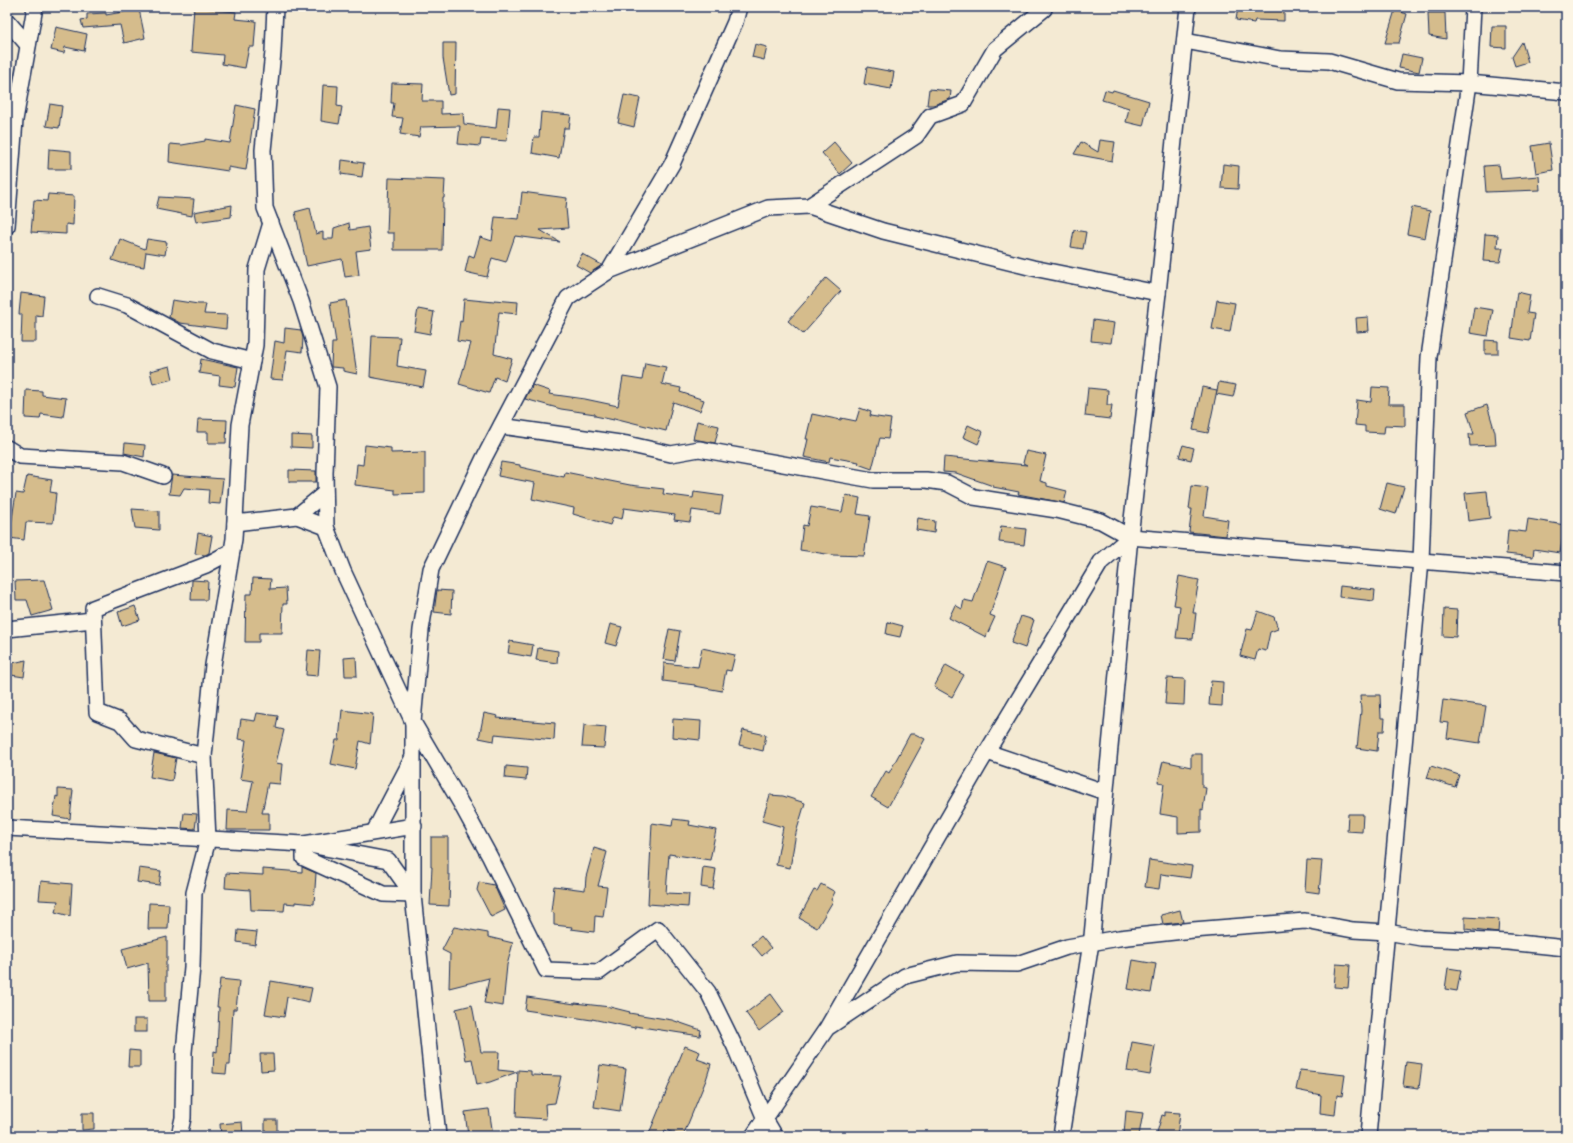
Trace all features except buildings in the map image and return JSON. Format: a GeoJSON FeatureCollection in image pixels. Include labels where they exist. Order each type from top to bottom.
{"type":"FeatureCollection","features":[{"type":"Feature","properties":{"kind":"street"},"geometry":{"type":"LineString","coordinates":[[7,226],[15,120],[34,7]]}},
{"type":"Feature","properties":{"kind":"street"},"geometry":{"type":"LineString","coordinates":[[275,7],[274,52],[264,150],[265,208],[300,301],[328,387],[325,494],[326,527],[343,571],[413,722],[490,857],[546,970],[599,972],[658,929],[708,992],[735,1047],[765,1119],[775,1136]]}},
{"type":"Feature","properties":{"kind":"street"},"geometry":{"type":"LineString","coordinates":[[609,271],[672,164],[735,22],[739,7]]}},
{"type":"Feature","properties":{"kind":"street"},"geometry":{"type":"LineString","coordinates":[[809,206],[916,136],[930,116],[963,104],[995,48],[1044,10],[1044,7]]}},
{"type":"Feature","properties":{"kind":"street"},"geometry":{"type":"LineString","coordinates":[[1061,1136],[1091,943],[1130,537],[1158,293],[1188,7]]}},
{"type":"Feature","properties":{"kind":"street"},"geometry":{"type":"LineString","coordinates":[[1368,1136],[1421,561],[1429,357],[1470,83],[1473,7]]}},
{"type":"Feature","properties":{"kind":"street"},"geometry":{"type":"LineString","coordinates":[[7,21],[28,45]]}},
{"type":"Feature","properties":{"kind":"street"},"geometry":{"type":"LineString","coordinates":[[1185,41],[1280,59],[1329,61],[1398,81],[1470,83],[1566,92]]}},
{"type":"Feature","properties":{"kind":"street"},"geometry":{"type":"LineString","coordinates":[[438,1136],[414,895],[413,722],[421,630],[431,569],[501,426],[568,298],[609,271],[768,208],[809,206],[883,231],[1033,268],[1158,293]]}},
{"type":"Feature","properties":{"kind":"street"},"geometry":{"type":"LineString","coordinates":[[179,1136],[183,1118],[184,1052],[192,967],[194,893],[208,839],[204,756],[212,665],[232,551],[235,523],[240,426],[255,345],[257,269],[271,223]]}},
{"type":"Feature","properties":{"kind":"street"},"geometry":{"type":"LineString","coordinates":[[98,296],[126,305],[212,351],[252,361]]}},
{"type":"Feature","properties":{"kind":"street"},"geometry":{"type":"LineString","coordinates":[[501,426],[627,444],[671,454],[699,449],[873,480],[926,480],[947,483],[974,497],[1057,510],[1101,521],[1130,537],[1566,573]]}},
{"type":"Feature","properties":{"kind":"street"},"geometry":{"type":"LineString","coordinates":[[7,448],[20,456],[123,462],[163,476]]}},
{"type":"Feature","properties":{"kind":"street"},"geometry":{"type":"LineString","coordinates":[[297,516],[325,494]]}},
{"type":"Feature","properties":{"kind":"street"},"geometry":{"type":"LineString","coordinates":[[235,523],[297,516],[326,527]]}},
{"type":"Feature","properties":{"kind":"street"},"geometry":{"type":"LineString","coordinates":[[753,1136],[827,1028],[987,752],[1101,562],[1130,537]]}},
{"type":"Feature","properties":{"kind":"street"},"geometry":{"type":"LineString","coordinates":[[204,756],[136,739],[120,721],[97,712],[92,608],[206,565],[232,551]]}},
{"type":"Feature","properties":{"kind":"street"},"geometry":{"type":"LineString","coordinates":[[7,629],[93,620]]}},
{"type":"Feature","properties":{"kind":"street"},"geometry":{"type":"LineString","coordinates":[[987,752],[1105,792]]}},
{"type":"Feature","properties":{"kind":"street"},"geometry":{"type":"LineString","coordinates":[[374,832],[413,758]]}},
{"type":"Feature","properties":{"kind":"street"},"geometry":{"type":"LineString","coordinates":[[304,844],[414,826]]}},
{"type":"Feature","properties":{"kind":"street"},"geometry":{"type":"LineString","coordinates":[[7,828],[304,844],[388,860],[414,895]]}},
{"type":"Feature","properties":{"kind":"street"},"geometry":{"type":"LineString","coordinates":[[304,844],[304,858],[383,894],[414,895]]}},
{"type":"Feature","properties":{"kind":"street"},"geometry":{"type":"LineString","coordinates":[[827,1028],[905,976],[957,963],[1017,964],[1067,947],[1119,938],[1193,930],[1305,921],[1353,930],[1387,932],[1421,938],[1508,942],[1566,948]]}}]}
